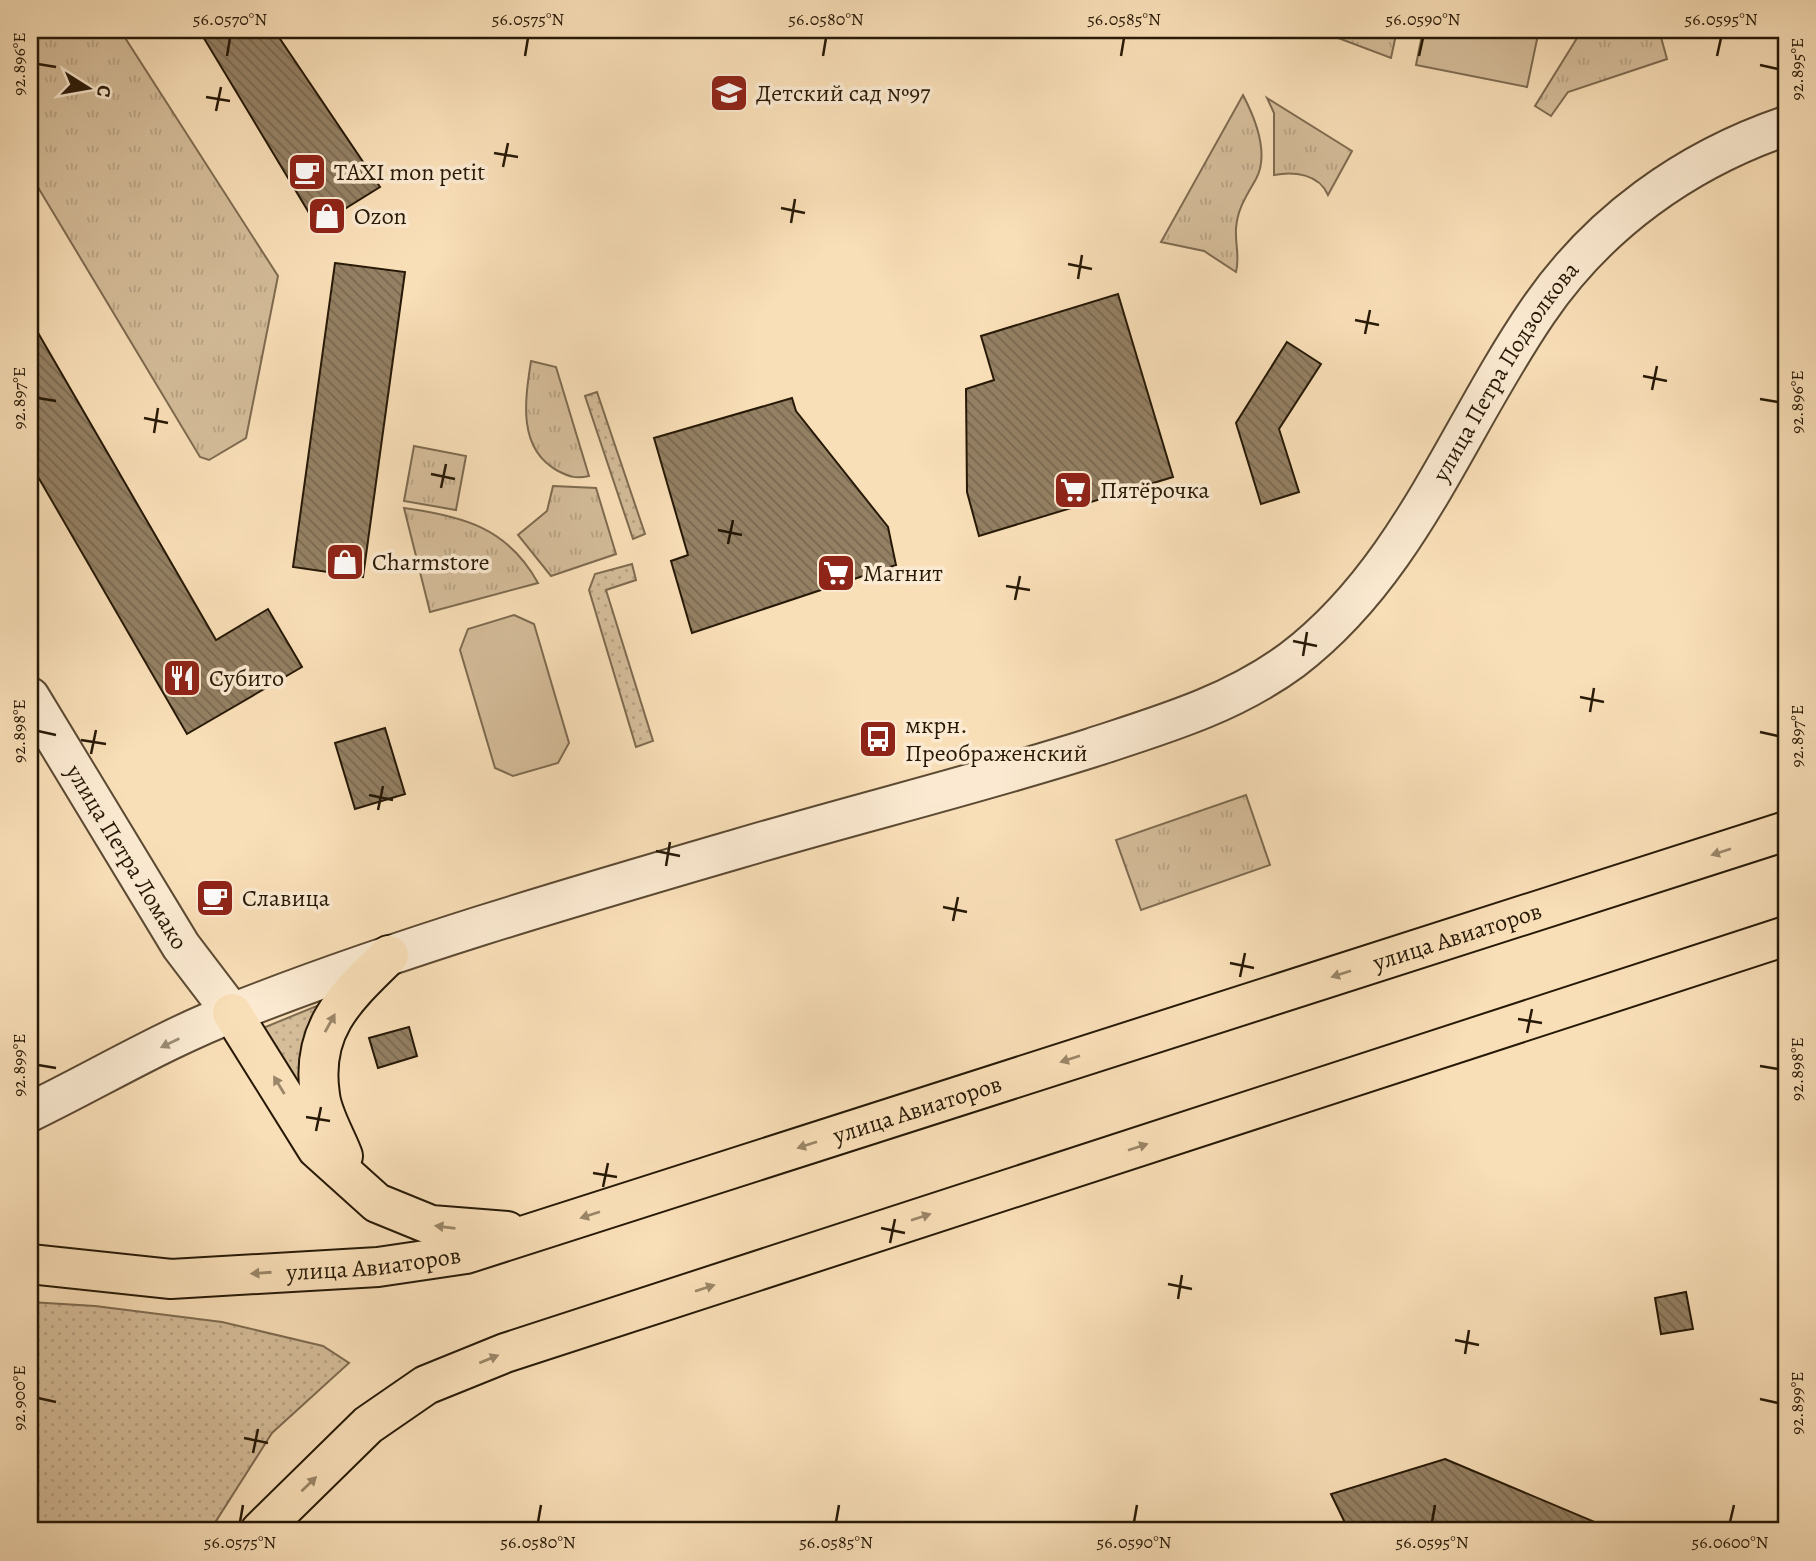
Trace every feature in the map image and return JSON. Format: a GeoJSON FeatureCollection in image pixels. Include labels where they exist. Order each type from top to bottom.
{"type":"FeatureCollection","features":[{"type":"Feature","properties":{"kind":"main road","name":"улица Авиаторов"},"geometry":{"type":"LineString","coordinates":[[30,1264],[172,1279],[378,1267],[466,1254],[1786,831]]}},
{"type":"Feature","properties":{"kind":"main road"},"geometry":{"type":"LineString","coordinates":[[260,1531],[369,1425],[426,1385],[505,1353],[1786,936]]}},
{"type":"Feature","properties":{"kind":"main road"},"geometry":{"type":"LineString","coordinates":[[353,1181],[320,1097],[319,1064],[324,1032],[342,1002],[389,955]]}},
{"type":"Feature","properties":{"kind":"main road"},"geometry":{"type":"LineString","coordinates":[[232,1013],[317,1149],[376,1203],[431,1225],[537,1232]]}},
{"type":"Feature","properties":{"kind":"street","name":"улица Петра Подзолкова"},"geometry":{"type":"LineString","coordinates":[[389,955],[736,849],[1076,752],[1205,711],[1272,673],[1327,632],[1359,600],[1400,544],[1539,309],[1605,231],[1680,174],[1739,142],[1786,126]]}},
{"type":"Feature","properties":{"kind":"street","name":"улица Петра Ломако"},"geometry":{"type":"LineString","coordinates":[[30,697],[181,946],[232,1013]]}},
{"type":"Feature","properties":{"kind":"street"},"geometry":{"type":"LineString","coordinates":[[30,1112],[232,1013],[389,955]]}},
{"type":"Feature","properties":{"kind":"green space"},"geometry":{"type":"Polygon","coordinates":[[[52,30],[120,30],[278,276],[246,438],[209,460],[200,457],[30,174],[30,43],[52,30]]]}},
{"type":"Feature","properties":{"kind":"green space"},"geometry":{"type":"Polygon","coordinates":[[[1317,30],[1397,30],[1391,58],[1317,30]]]}},
{"type":"Feature","properties":{"kind":"green space"},"geometry":{"type":"Polygon","coordinates":[[[1423,30],[1539,30],[1527,87],[1416,65],[1423,30]]]}},
{"type":"Feature","properties":{"kind":"green space"},"geometry":{"type":"Polygon","coordinates":[[[1582,30],[1659,30],[1667,59],[1568,92],[1551,116],[1535,106],[1582,30]]]}},
{"type":"Feature","properties":{"kind":"green space"},"geometry":{"type":"Polygon","coordinates":[[[1243,95],[1256,125],[1262,158],[1256,179],[1238,215],[1236,272],[1204,251],[1161,242],[1243,95]]]}},
{"type":"Feature","properties":{"kind":"green space"},"geometry":{"type":"Polygon","coordinates":[[[1267,98],[1352,151],[1328,195],[1319,182],[1312,178],[1290,173],[1274,175],[1274,113],[1267,98]]]}},
{"type":"Feature","properties":{"kind":"green space"},"geometry":{"type":"Polygon","coordinates":[[[531,361],[556,367],[589,476],[566,475],[545,462],[536,450],[530,437],[526,407],[531,361]]]}},
{"type":"Feature","properties":{"kind":"green space"},"geometry":{"type":"Polygon","coordinates":[[[597,392],[645,534],[633,539],[585,396],[597,392]]]}},
{"type":"Feature","properties":{"kind":"green space"},"geometry":{"type":"Polygon","coordinates":[[[414,446],[466,456],[456,510],[404,501],[414,446]]]}},
{"type":"Feature","properties":{"kind":"green space"},"geometry":{"type":"Polygon","coordinates":[[[553,486],[596,488],[616,554],[551,576],[518,535],[547,511],[553,486]]]}},
{"type":"Feature","properties":{"kind":"green space"},"geometry":{"type":"Polygon","coordinates":[[[404,508],[446,515],[482,528],[513,549],[538,583],[430,612],[404,508]]]}},
{"type":"Feature","properties":{"kind":"green space"},"geometry":{"type":"Polygon","coordinates":[[[632,564],[636,580],[606,590],[653,741],[636,747],[589,590],[595,574],[632,564]]]}},
{"type":"Feature","properties":{"kind":"green space"},"geometry":{"type":"Polygon","coordinates":[[[514,615],[534,624],[569,743],[558,763],[513,776],[495,768],[460,650],[468,629],[514,615]]]}},
{"type":"Feature","properties":{"kind":"green space"},"geometry":{"type":"Polygon","coordinates":[[[1246,795],[1270,865],[1141,910],[1116,840],[1246,795]]]}},
{"type":"Feature","properties":{"kind":"green space"},"geometry":{"type":"Polygon","coordinates":[[[324,1003],[313,1122],[263,1028],[324,1003]]]}},
{"type":"Feature","properties":{"kind":"green space"},"geometry":{"type":"Polygon","coordinates":[[[30,1302],[95,1306],[222,1322],[323,1346],[349,1363],[272,1433],[216,1521],[206,1531],[30,1531],[30,1302]]]}},
{"type":"Feature","properties":{"kind":"building"},"geometry":{"type":"Polygon","coordinates":[[[199,30],[274,30],[380,187],[317,226],[199,30]]]}},
{"type":"Feature","properties":{"kind":"building"},"geometry":{"type":"Polygon","coordinates":[[[335,263],[405,272],[363,577],[293,567],[335,263]]]}},
{"type":"Feature","properties":{"kind":"building"},"geometry":{"type":"Polygon","coordinates":[[[1118,294],[1173,477],[979,536],[967,492],[966,389],[994,380],[981,336],[1118,294]]]}},
{"type":"Feature","properties":{"kind":"building"},"geometry":{"type":"Polygon","coordinates":[[[30,319],[216,640],[268,609],[302,667],[187,734],[30,463],[30,319]]]}},
{"type":"Feature","properties":{"kind":"building"},"geometry":{"type":"Polygon","coordinates":[[[1287,342],[1321,364],[1279,429],[1299,492],[1261,504],[1236,423],[1287,342]]]}},
{"type":"Feature","properties":{"kind":"building"},"geometry":{"type":"Polygon","coordinates":[[[792,398],[796,411],[888,527],[896,565],[692,633],[671,561],[688,555],[654,438],[792,398]]]}},
{"type":"Feature","properties":{"kind":"building"},"geometry":{"type":"Polygon","coordinates":[[[385,728],[405,794],[355,809],[335,743],[385,728]]]}},
{"type":"Feature","properties":{"kind":"building"},"geometry":{"type":"Polygon","coordinates":[[[409,1027],[417,1056],[378,1068],[369,1038],[409,1027]]]}},
{"type":"Feature","properties":{"kind":"building"},"geometry":{"type":"Polygon","coordinates":[[[1686,1292],[1693,1329],[1661,1334],[1655,1298],[1686,1292]]]}},
{"type":"Feature","properties":{"kind":"building"},"geometry":{"type":"Polygon","coordinates":[[[1445,1459],[1616,1531],[1349,1531],[1331,1494],[1445,1459]]]}},
{"type":"Feature","properties":{"kind":"place","name":"Детский сад №97"},"geometry":{"type":"Point","coordinates":[729,93]}},
{"type":"Feature","properties":{"kind":"place","name":"TAXI mon petit"},"geometry":{"type":"Point","coordinates":[307,172]}},
{"type":"Feature","properties":{"kind":"place","name":"Ozon"},"geometry":{"type":"Point","coordinates":[327,216]}},
{"type":"Feature","properties":{"kind":"place","name":"Пятёрочка"},"geometry":{"type":"Point","coordinates":[1073,490]}},
{"type":"Feature","properties":{"kind":"place","name":"Charmstore"},"geometry":{"type":"Point","coordinates":[345,562]}},
{"type":"Feature","properties":{"kind":"place","name":"Магнит"},"geometry":{"type":"Point","coordinates":[836,573]}},
{"type":"Feature","properties":{"kind":"place","name":"Субито"},"geometry":{"type":"Point","coordinates":[182,678]}},
{"type":"Feature","properties":{"kind":"place","name":"мкрн. Преображенский"},"geometry":{"type":"Point","coordinates":[878,739]}},
{"type":"Feature","properties":{"kind":"place","name":"Славица"},"geometry":{"type":"Point","coordinates":[215,898]}}]}
